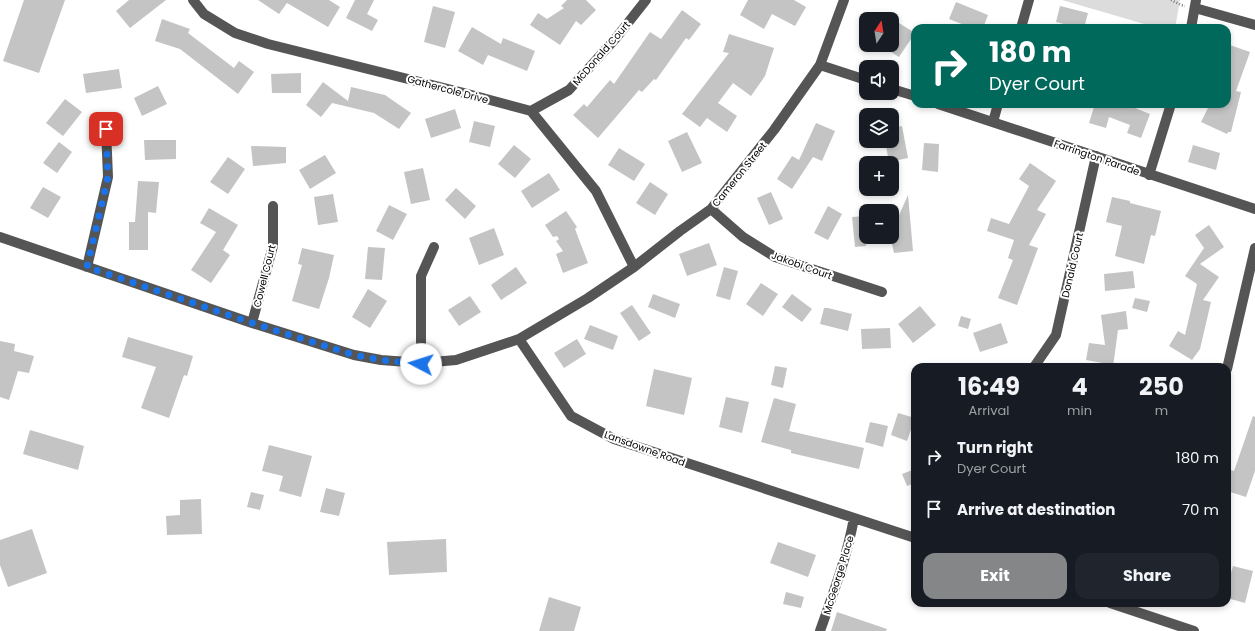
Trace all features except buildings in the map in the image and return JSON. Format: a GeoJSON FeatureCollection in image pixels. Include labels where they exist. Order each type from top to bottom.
{"type":"FeatureCollection","features":[{"type":"Feature","properties":{"kind":"street","name":"Gathercole Drive"},"geometry":{"type":"LineString","coordinates":[[193,0],[204,14],[235,33],[268,44],[531,111]]}},
{"type":"Feature","properties":{"kind":"street","name":"McDonald Court"},"geometry":{"type":"LineString","coordinates":[[531,111],[569,90],[616,38],[646,0]]}},
{"type":"Feature","properties":{"kind":"street","name":"Cameron Street"},"geometry":{"type":"LineString","coordinates":[[519,339],[588,298],[634,267],[711,209],[774,130],[820,65],[844,0]]}},
{"type":"Feature","properties":{"kind":"street"},"geometry":{"type":"LineString","coordinates":[[1022,24],[1029,0]]}},
{"type":"Feature","properties":{"kind":"street"},"geometry":{"type":"LineString","coordinates":[[1192,24],[1196,4],[1255,26]]}},
{"type":"Feature","properties":{"kind":"street"},"geometry":{"type":"LineString","coordinates":[[820,65],[859,78]]}},
{"type":"Feature","properties":{"kind":"street"},"geometry":{"type":"LineString","coordinates":[[899,91],[911,95]]}},
{"type":"Feature","properties":{"kind":"street","name":"Farrington Parade"},"geometry":{"type":"LineString","coordinates":[[950,108],[1255,209]]}},
{"type":"Feature","properties":{"kind":"street"},"geometry":{"type":"LineString","coordinates":[[993,122],[997,108]]}},
{"type":"Feature","properties":{"kind":"street"},"geometry":{"type":"LineString","coordinates":[[1150,174],[1170,108]]}},
{"type":"Feature","properties":{"kind":"street"},"geometry":{"type":"LineString","coordinates":[[531,111],[596,191],[634,267]]}},
{"type":"Feature","properties":{"kind":"street"},"geometry":{"type":"LineString","coordinates":[[87,267],[108,177],[106,129]]}},
{"type":"Feature","properties":{"kind":"street","name":"Donald Court"},"geometry":{"type":"LineString","coordinates":[[1037,363],[1056,335],[1096,156]]}},
{"type":"Feature","properties":{"kind":"street","name":"Cowell Court"},"geometry":{"type":"LineString","coordinates":[[252,323],[273,246],[273,206]]}},
{"type":"Feature","properties":{"kind":"street","name":"Jakobi Court"},"geometry":{"type":"LineString","coordinates":[[711,209],[743,237],[775,257],[882,292]]}},
{"type":"Feature","properties":{"kind":"street"},"geometry":{"type":"LineString","coordinates":[[0,237],[252,323],[354,355],[381,360],[421,364],[456,360],[519,339]]}},
{"type":"Feature","properties":{"kind":"street"},"geometry":{"type":"LineString","coordinates":[[421,364],[421,276],[434,247]]}},
{"type":"Feature","properties":{"kind":"street"},"geometry":{"type":"LineString","coordinates":[[1228,363],[1255,248]]}},
{"type":"Feature","properties":{"kind":"street","name":"Lansdowne Road"},"geometry":{"type":"LineString","coordinates":[[519,339],[571,416],[614,439],[911,537]]}},
{"type":"Feature","properties":{"kind":"street","name":"McGeorge Place"},"geometry":{"type":"LineString","coordinates":[[820,631],[840,573],[854,518]]}},
{"type":"Feature","properties":{"kind":"street"},"geometry":{"type":"LineString","coordinates":[[1122,607],[1194,631]]}},
{"type":"Feature","properties":{"kind":"shaded area"},"geometry":{"type":"Polygon","coordinates":[[[1062,0],[1180,0],[1176,24],[1144,24],[1062,0]]]}},
{"type":"Feature","properties":{"kind":"route"},"geometry":{"type":"LineString","coordinates":[[106,129],[108,177],[87,267],[252,323],[354,355],[381,360],[421,364]]}}]}
